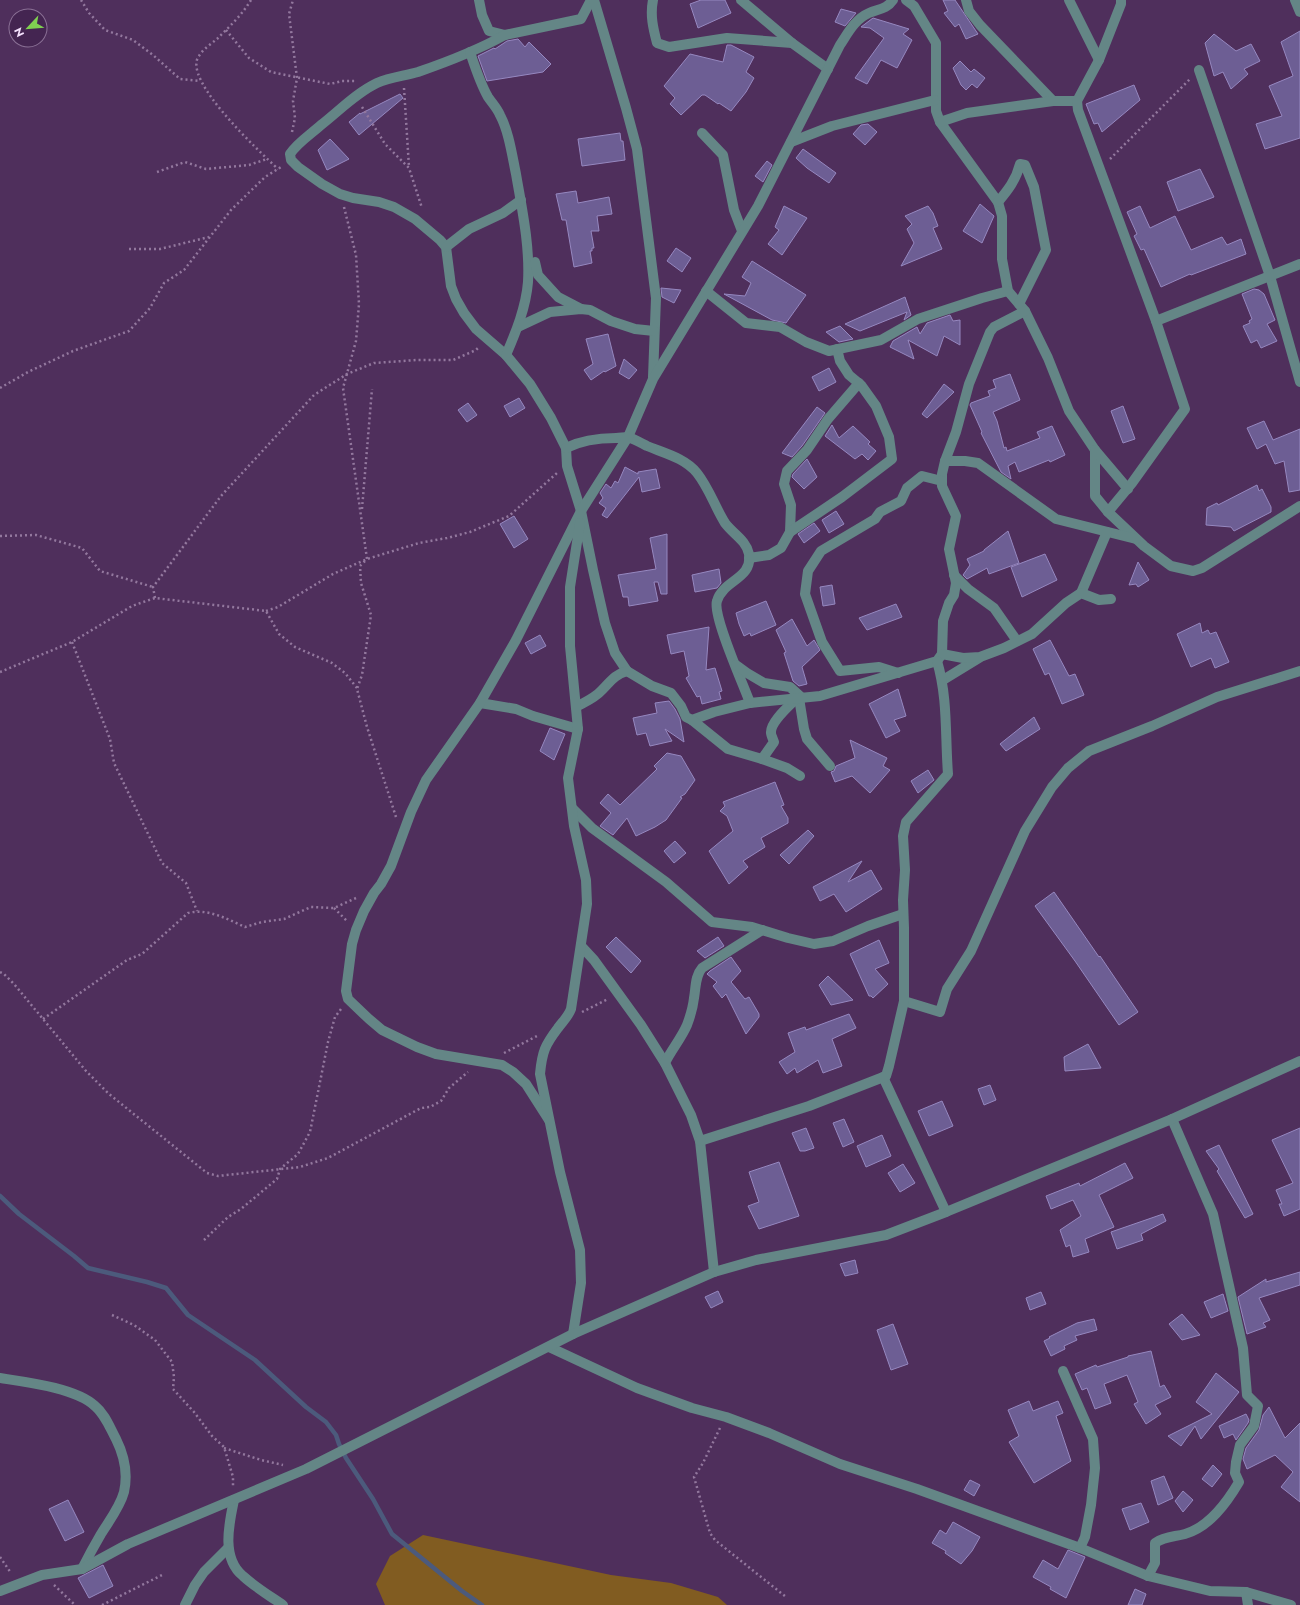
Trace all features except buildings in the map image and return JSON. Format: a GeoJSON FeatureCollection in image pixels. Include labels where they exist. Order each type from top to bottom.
{"type":"FeatureCollection","features":[{"type":"Feature","properties":{"kind":"street"},"geometry":{"type":"LineString","coordinates":[[479,0],[482,15],[489,31],[505,35]]}},
{"type":"Feature","properties":{"kind":"street"},"geometry":{"type":"LineString","coordinates":[[591,0],[581,19],[505,35],[470,52],[438,65],[386,80],[371,86],[293,149],[290,154],[291,160],[298,167],[322,184],[340,194],[353,198],[380,202],[394,207],[415,219],[446,246],[451,286],[456,299],[476,329],[506,355],[530,384],[566,448],[567,466],[581,511],[605,623],[615,653],[627,671],[652,686],[671,693],[681,706],[686,717],[692,720],[728,749],[787,768],[800,776]]}},
{"type":"Feature","properties":{"kind":"street"},"geometry":{"type":"LineString","coordinates":[[594,0],[637,149],[656,298],[654,379]]}},
{"type":"Feature","properties":{"kind":"street"},"geometry":{"type":"LineString","coordinates":[[653,0],[651,9],[653,28],[657,43],[669,47],[727,38],[792,44]]}},
{"type":"Feature","properties":{"kind":"street"},"geometry":{"type":"LineString","coordinates":[[741,0],[792,44],[828,69]]}},
{"type":"Feature","properties":{"kind":"street"},"geometry":{"type":"LineString","coordinates":[[549,1120],[526,1084],[513,1072],[502,1065],[436,1054],[417,1047],[382,1030],[348,1000],[346,991],[347,971],[356,930],[374,893],[391,866],[426,780],[480,703],[516,640],[581,511],[628,437],[654,379],[758,206],[851,27],[868,13],[886,7],[893,0]]}},
{"type":"Feature","properties":{"kind":"street"},"geometry":{"type":"LineString","coordinates":[[906,0],[914,6],[936,43],[935,100],[936,110],[940,122],[998,202],[1002,216],[1002,259],[1008,291],[1022,308],[1048,358],[1069,412],[1095,450],[1128,489]]}},
{"type":"Feature","properties":{"kind":"street"},"geometry":{"type":"LineString","coordinates":[[966,0],[969,11],[980,25],[1053,101]]}},
{"type":"Feature","properties":{"kind":"street"},"geometry":{"type":"LineString","coordinates":[[1069,0],[1099,60]]}},
{"type":"Feature","properties":{"kind":"street"},"geometry":{"type":"LineString","coordinates":[[1108,512],[1128,489],[1185,408],[1156,321],[1078,110],[1077,100],[1099,60],[1121,4],[1121,0]]}},
{"type":"Feature","properties":{"kind":"street"},"geometry":{"type":"LineString","coordinates":[[1295,0],[1300,12]]}},
{"type":"Feature","properties":{"kind":"street"},"geometry":{"type":"LineString","coordinates":[[470,52],[481,83],[504,123],[511,148],[526,228],[528,284],[518,327],[506,355]]}},
{"type":"Feature","properties":{"kind":"street"},"geometry":{"type":"LineString","coordinates":[[1199,70],[1270,276],[1300,382]]}},
{"type":"Feature","properties":{"kind":"street"},"geometry":{"type":"LineString","coordinates":[[791,142],[832,126],[935,100]]}},
{"type":"Feature","properties":{"kind":"street"},"geometry":{"type":"LineString","coordinates":[[940,122],[968,113],[1053,101],[1077,100]]}},
{"type":"Feature","properties":{"kind":"street"},"geometry":{"type":"LineString","coordinates":[[702,133],[723,155],[734,210],[742,231]]}},
{"type":"Feature","properties":{"kind":"street"},"geometry":{"type":"LineString","coordinates":[[700,1141],[809,1106],[883,1078],[886,1076],[890,1066],[904,1001],[903,914],[905,870],[903,836],[906,822],[948,774],[946,710],[940,658],[943,621],[949,603],[954,595],[956,582],[949,549],[956,516],[942,486],[944,461],[956,432],[969,384],[990,332],[994,327],[1022,308],[1046,250],[1034,187],[1025,165],[1020,164],[1018,174],[1011,186],[998,202]]}},
{"type":"Feature","properties":{"kind":"street"},"geometry":{"type":"LineString","coordinates":[[446,246],[470,229],[503,213],[521,200]]}},
{"type":"Feature","properties":{"kind":"street"},"geometry":{"type":"LineString","coordinates":[[535,262],[538,275],[558,297],[581,309]]}},
{"type":"Feature","properties":{"kind":"street"},"geometry":{"type":"LineString","coordinates":[[1156,321],[1300,264]]}},
{"type":"Feature","properties":{"kind":"street"},"geometry":{"type":"LineString","coordinates":[[706,291],[746,323],[780,327],[814,345],[829,351],[881,340],[918,319],[1008,291]]}},
{"type":"Feature","properties":{"kind":"street"},"geometry":{"type":"LineString","coordinates":[[518,327],[550,312],[581,309],[590,310],[611,321],[635,329],[654,331]]}},
{"type":"Feature","properties":{"kind":"street"},"geometry":{"type":"LineString","coordinates":[[749,558],[768,555],[781,548],[790,532],[842,497],[892,459],[889,437],[876,406],[859,383],[849,375],[840,361],[837,349]]}},
{"type":"Feature","properties":{"kind":"street"},"geometry":{"type":"LineString","coordinates":[[790,532],[791,505],[784,484],[787,471],[806,450],[828,419],[859,383]]}},
{"type":"Feature","properties":{"kind":"street"},"geometry":{"type":"LineString","coordinates":[[566,448],[576,443],[593,439],[628,437],[678,458],[696,471],[704,482],[725,523],[744,543],[748,552],[748,568],[742,576],[726,588],[717,600],[716,606],[723,635],[750,703]]}},
{"type":"Feature","properties":{"kind":"street"},"geometry":{"type":"LineString","coordinates":[[1095,450],[1095,496],[1108,512],[1137,540],[1171,566],[1193,570],[1202,568],[1300,506]]}},
{"type":"Feature","properties":{"kind":"street"},"geometry":{"type":"LineString","coordinates":[[944,461],[965,461],[978,463],[1056,519],[1137,540]]}},
{"type":"Feature","properties":{"kind":"street"},"geometry":{"type":"LineString","coordinates":[[898,674],[879,667],[840,671],[822,642],[805,594],[808,571],[821,551],[874,519],[880,512],[900,501],[907,488],[922,476],[942,481]]}},
{"type":"Feature","properties":{"kind":"street"},"geometry":{"type":"LineString","coordinates":[[573,1334],[581,1283],[580,1250],[560,1172],[540,1074],[541,1058],[545,1047],[555,1032],[569,1017],[587,904],[586,880],[574,826],[568,778],[578,729],[570,646],[570,587],[579,538],[581,511]]}},
{"type":"Feature","properties":{"kind":"street"},"geometry":{"type":"LineString","coordinates":[[692,720],[714,712],[750,703],[820,696],[898,674],[940,658],[980,656],[1004,648],[1032,634],[1066,603],[1081,593],[1106,532]]}},
{"type":"Feature","properties":{"kind":"street"},"geometry":{"type":"LineString","coordinates":[[954,575],[968,589],[994,608],[1017,641]]}},
{"type":"Feature","properties":{"kind":"street"},"geometry":{"type":"LineString","coordinates":[[1081,593],[1099,600],[1111,599]]}},
{"type":"Feature","properties":{"kind":"street"},"geometry":{"type":"LineString","coordinates":[[943,680],[980,656]]}},
{"type":"Feature","properties":{"kind":"street"},"geometry":{"type":"LineString","coordinates":[[735,664],[764,683],[790,687],[799,698],[807,739],[830,766]]}},
{"type":"Feature","properties":{"kind":"street"},"geometry":{"type":"LineString","coordinates":[[576,707],[593,698],[610,680],[620,673],[627,671]]}},
{"type":"Feature","properties":{"kind":"street"},"geometry":{"type":"LineString","coordinates":[[904,1001],[940,1012],[947,989],[970,951],[1025,831],[1052,787],[1068,768],[1089,751],[1152,726],[1217,697],[1300,671]]}},
{"type":"Feature","properties":{"kind":"street"},"geometry":{"type":"LineString","coordinates":[[762,759],[774,742],[770,733],[772,728],[780,715],[799,698]]}},
{"type":"Feature","properties":{"kind":"street"},"geometry":{"type":"LineString","coordinates":[[480,703],[516,709],[533,716],[578,729]]}},
{"type":"Feature","properties":{"kind":"street"},"geometry":{"type":"LineString","coordinates":[[572,809],[592,828],[666,882],[712,922],[726,923],[762,930],[814,944],[833,941],[868,926],[903,914]]}},
{"type":"Feature","properties":{"kind":"street"},"geometry":{"type":"LineString","coordinates":[[664,1063],[669,1053],[681,1039],[687,1025],[694,998],[698,973],[702,968],[762,930]]}},
{"type":"Feature","properties":{"kind":"street"},"geometry":{"type":"LineString","coordinates":[[581,946],[594,960],[641,1026],[664,1063],[691,1115],[700,1141],[714,1272]]}},
{"type":"Feature","properties":{"kind":"street"},"geometry":{"type":"LineString","coordinates":[[0,1591],[42,1575],[82,1569],[128,1544],[234,1500],[336,1455],[573,1334],[714,1272],[756,1260],[886,1235],[946,1212],[1172,1118],[1300,1061]]}},
{"type":"Feature","properties":{"kind":"street"},"geometry":{"type":"LineString","coordinates":[[883,1078],[946,1212]]}},
{"type":"Feature","properties":{"kind":"street"},"geometry":{"type":"LineString","coordinates":[[1148,1576],[1155,1562],[1156,1543],[1162,1538],[1185,1534],[1206,1524],[1230,1498],[1239,1482],[1235,1470],[1240,1445],[1254,1426],[1258,1406],[1247,1395],[1243,1348],[1213,1214],[1172,1118]]}},
{"type":"Feature","properties":{"kind":"street"},"geometry":{"type":"LineString","coordinates":[[549,1347],[637,1388],[692,1408],[726,1417],[769,1433],[840,1464],[917,1488],[1080,1548],[1148,1576],[1210,1591],[1246,1592],[1291,1605]]}},
{"type":"Feature","properties":{"kind":"street"},"geometry":{"type":"LineString","coordinates":[[1063,1371],[1093,1439],[1095,1468],[1092,1505],[1085,1536],[1080,1548]]}},
{"type":"Feature","properties":{"kind":"street"},"geometry":{"type":"LineString","coordinates":[[0,1378],[25,1382],[78,1395],[95,1406],[105,1418],[119,1445],[126,1470],[124,1492],[114,1514],[82,1569]]}},
{"type":"Feature","properties":{"kind":"street"},"geometry":{"type":"LineString","coordinates":[[234,1500],[230,1518],[228,1548],[233,1564],[242,1576],[283,1605]]}},
{"type":"Feature","properties":{"kind":"street"},"geometry":{"type":"LineString","coordinates":[[185,1605],[195,1585],[204,1572],[228,1548]]}},
{"type":"Feature","properties":{"kind":"street"},"geometry":{"type":"LineString","coordinates":[[1246,1592],[1248,1605]]}},
{"type":"Feature","properties":{"kind":"path"},"geometry":{"type":"LineString","coordinates":[[81,0],[89,13],[105,30],[133,40],[153,55],[180,79],[201,81]]}},
{"type":"Feature","properties":{"kind":"path"},"geometry":{"type":"LineString","coordinates":[[251,0],[245,10],[198,56],[195,65],[205,89],[225,114],[278,169]]}},
{"type":"Feature","properties":{"kind":"path"},"geometry":{"type":"LineString","coordinates":[[293,0],[289,14],[296,78],[293,101],[295,111],[292,135],[293,149]]}},
{"type":"Feature","properties":{"kind":"path"},"geometry":{"type":"LineString","coordinates":[[226,30],[249,58],[271,72],[330,84],[342,81],[356,81],[371,86]]}},
{"type":"Feature","properties":{"kind":"path"},"geometry":{"type":"LineString","coordinates":[[1100,170],[1199,70]]}},
{"type":"Feature","properties":{"kind":"path"},"geometry":{"type":"LineString","coordinates":[[403,76],[409,168],[422,209]]}},
{"type":"Feature","properties":{"kind":"path"},"geometry":{"type":"LineString","coordinates":[[356,97],[385,144],[409,168]]}},
{"type":"Feature","properties":{"kind":"path"},"geometry":{"type":"LineString","coordinates":[[157,172],[185,162],[206,169],[249,165],[267,158]]}},
{"type":"Feature","properties":{"kind":"path"},"geometry":{"type":"LineString","coordinates":[[0,388],[28,372],[73,351],[129,331],[150,308],[164,283],[184,270],[230,210],[264,177],[291,160]]}},
{"type":"Feature","properties":{"kind":"path"},"geometry":{"type":"LineString","coordinates":[[340,194],[356,254],[359,304],[356,341],[343,388],[367,559]]}},
{"type":"Feature","properties":{"kind":"path"},"geometry":{"type":"LineString","coordinates":[[129,249],[160,249],[209,236]]}},
{"type":"Feature","properties":{"kind":"path"},"geometry":{"type":"LineString","coordinates":[[155,598],[153,587],[221,496],[314,395],[347,374],[374,362],[453,360],[476,350],[487,340]]}},
{"type":"Feature","properties":{"kind":"path"},"geometry":{"type":"LineString","coordinates":[[361,514],[372,389]]}},
{"type":"Feature","properties":{"kind":"path"},"geometry":{"type":"LineString","coordinates":[[0,672],[72,642],[132,606],[155,598],[266,611],[278,607],[333,574],[367,559],[418,543],[470,532],[509,516],[550,478],[567,466]]}},
{"type":"Feature","properties":{"kind":"path"},"geometry":{"type":"LineString","coordinates":[[0,536],[36,535],[82,548],[100,571],[153,587]]}},
{"type":"Feature","properties":{"kind":"path"},"geometry":{"type":"LineString","coordinates":[[358,689],[362,675],[371,615],[361,583],[360,566],[367,559]]}},
{"type":"Feature","properties":{"kind":"path"},"geometry":{"type":"LineString","coordinates":[[266,611],[279,634],[295,647],[332,663],[346,674],[358,689],[367,727],[402,836]]}},
{"type":"Feature","properties":{"kind":"path"},"geometry":{"type":"LineString","coordinates":[[72,642],[110,739],[114,763],[162,863],[186,883],[197,910]]}},
{"type":"Feature","properties":{"kind":"path"},"geometry":{"type":"LineString","coordinates":[[43,1019],[127,960],[142,954],[188,913],[197,910],[220,916],[245,927],[262,922],[284,919],[311,907],[334,908],[374,893]]}},
{"type":"Feature","properties":{"kind":"path"},"geometry":{"type":"LineString","coordinates":[[334,908],[356,930]]}},
{"type":"Feature","properties":{"kind":"path"},"geometry":{"type":"LineString","coordinates":[[0,972],[14,984],[86,1071],[109,1094],[207,1173],[218,1176],[300,1167],[328,1158],[414,1111],[421,1108],[430,1107],[441,1101],[449,1088],[472,1069],[540,1034]]}},
{"type":"Feature","properties":{"kind":"path"},"geometry":{"type":"LineString","coordinates":[[581,1013],[598,1003],[620,996]]}},
{"type":"Feature","properties":{"kind":"path"},"geometry":{"type":"LineString","coordinates":[[204,1240],[228,1218],[278,1179],[280,1169],[298,1154],[310,1132],[333,1023],[335,1017],[348,1000]]}},
{"type":"Feature","properties":{"kind":"path"},"geometry":{"type":"LineString","coordinates":[[112,1315],[134,1325],[155,1340],[172,1362],[174,1390],[190,1407],[212,1436],[224,1447],[261,1460],[284,1465]]}},
{"type":"Feature","properties":{"kind":"path"},"geometry":{"type":"LineString","coordinates":[[726,1417],[703,1463],[694,1477],[710,1533],[715,1540],[786,1597]]}},
{"type":"Feature","properties":{"kind":"path"},"geometry":{"type":"LineString","coordinates":[[224,1447],[233,1477],[234,1500]]}},
{"type":"Feature","properties":{"kind":"path"},"geometry":{"type":"LineString","coordinates":[[0,1557],[18,1584]]}},
{"type":"Feature","properties":{"kind":"path"},"geometry":{"type":"LineString","coordinates":[[102,1605],[164,1574]]}},
{"type":"Feature","properties":{"kind":"path"},"geometry":{"type":"LineString","coordinates":[[42,1575],[75,1605]]}},
{"type":"Feature","properties":{"kind":"shaded area"},"geometry":{"type":"Polygon","coordinates":[[[423,1535],[611,1575],[671,1583],[718,1597],[727,1605],[385,1605],[376,1584],[390,1556],[423,1535]]]}},
{"type":"Feature","properties":{"kind":"waterway"},"geometry":{"type":"LineString","coordinates":[[0,1196],[19,1214],[88,1268],[166,1288],[188,1315],[255,1360],[306,1407],[326,1422],[336,1435],[346,1458],[373,1499],[392,1534],[462,1591],[482,1605]]}}]}
